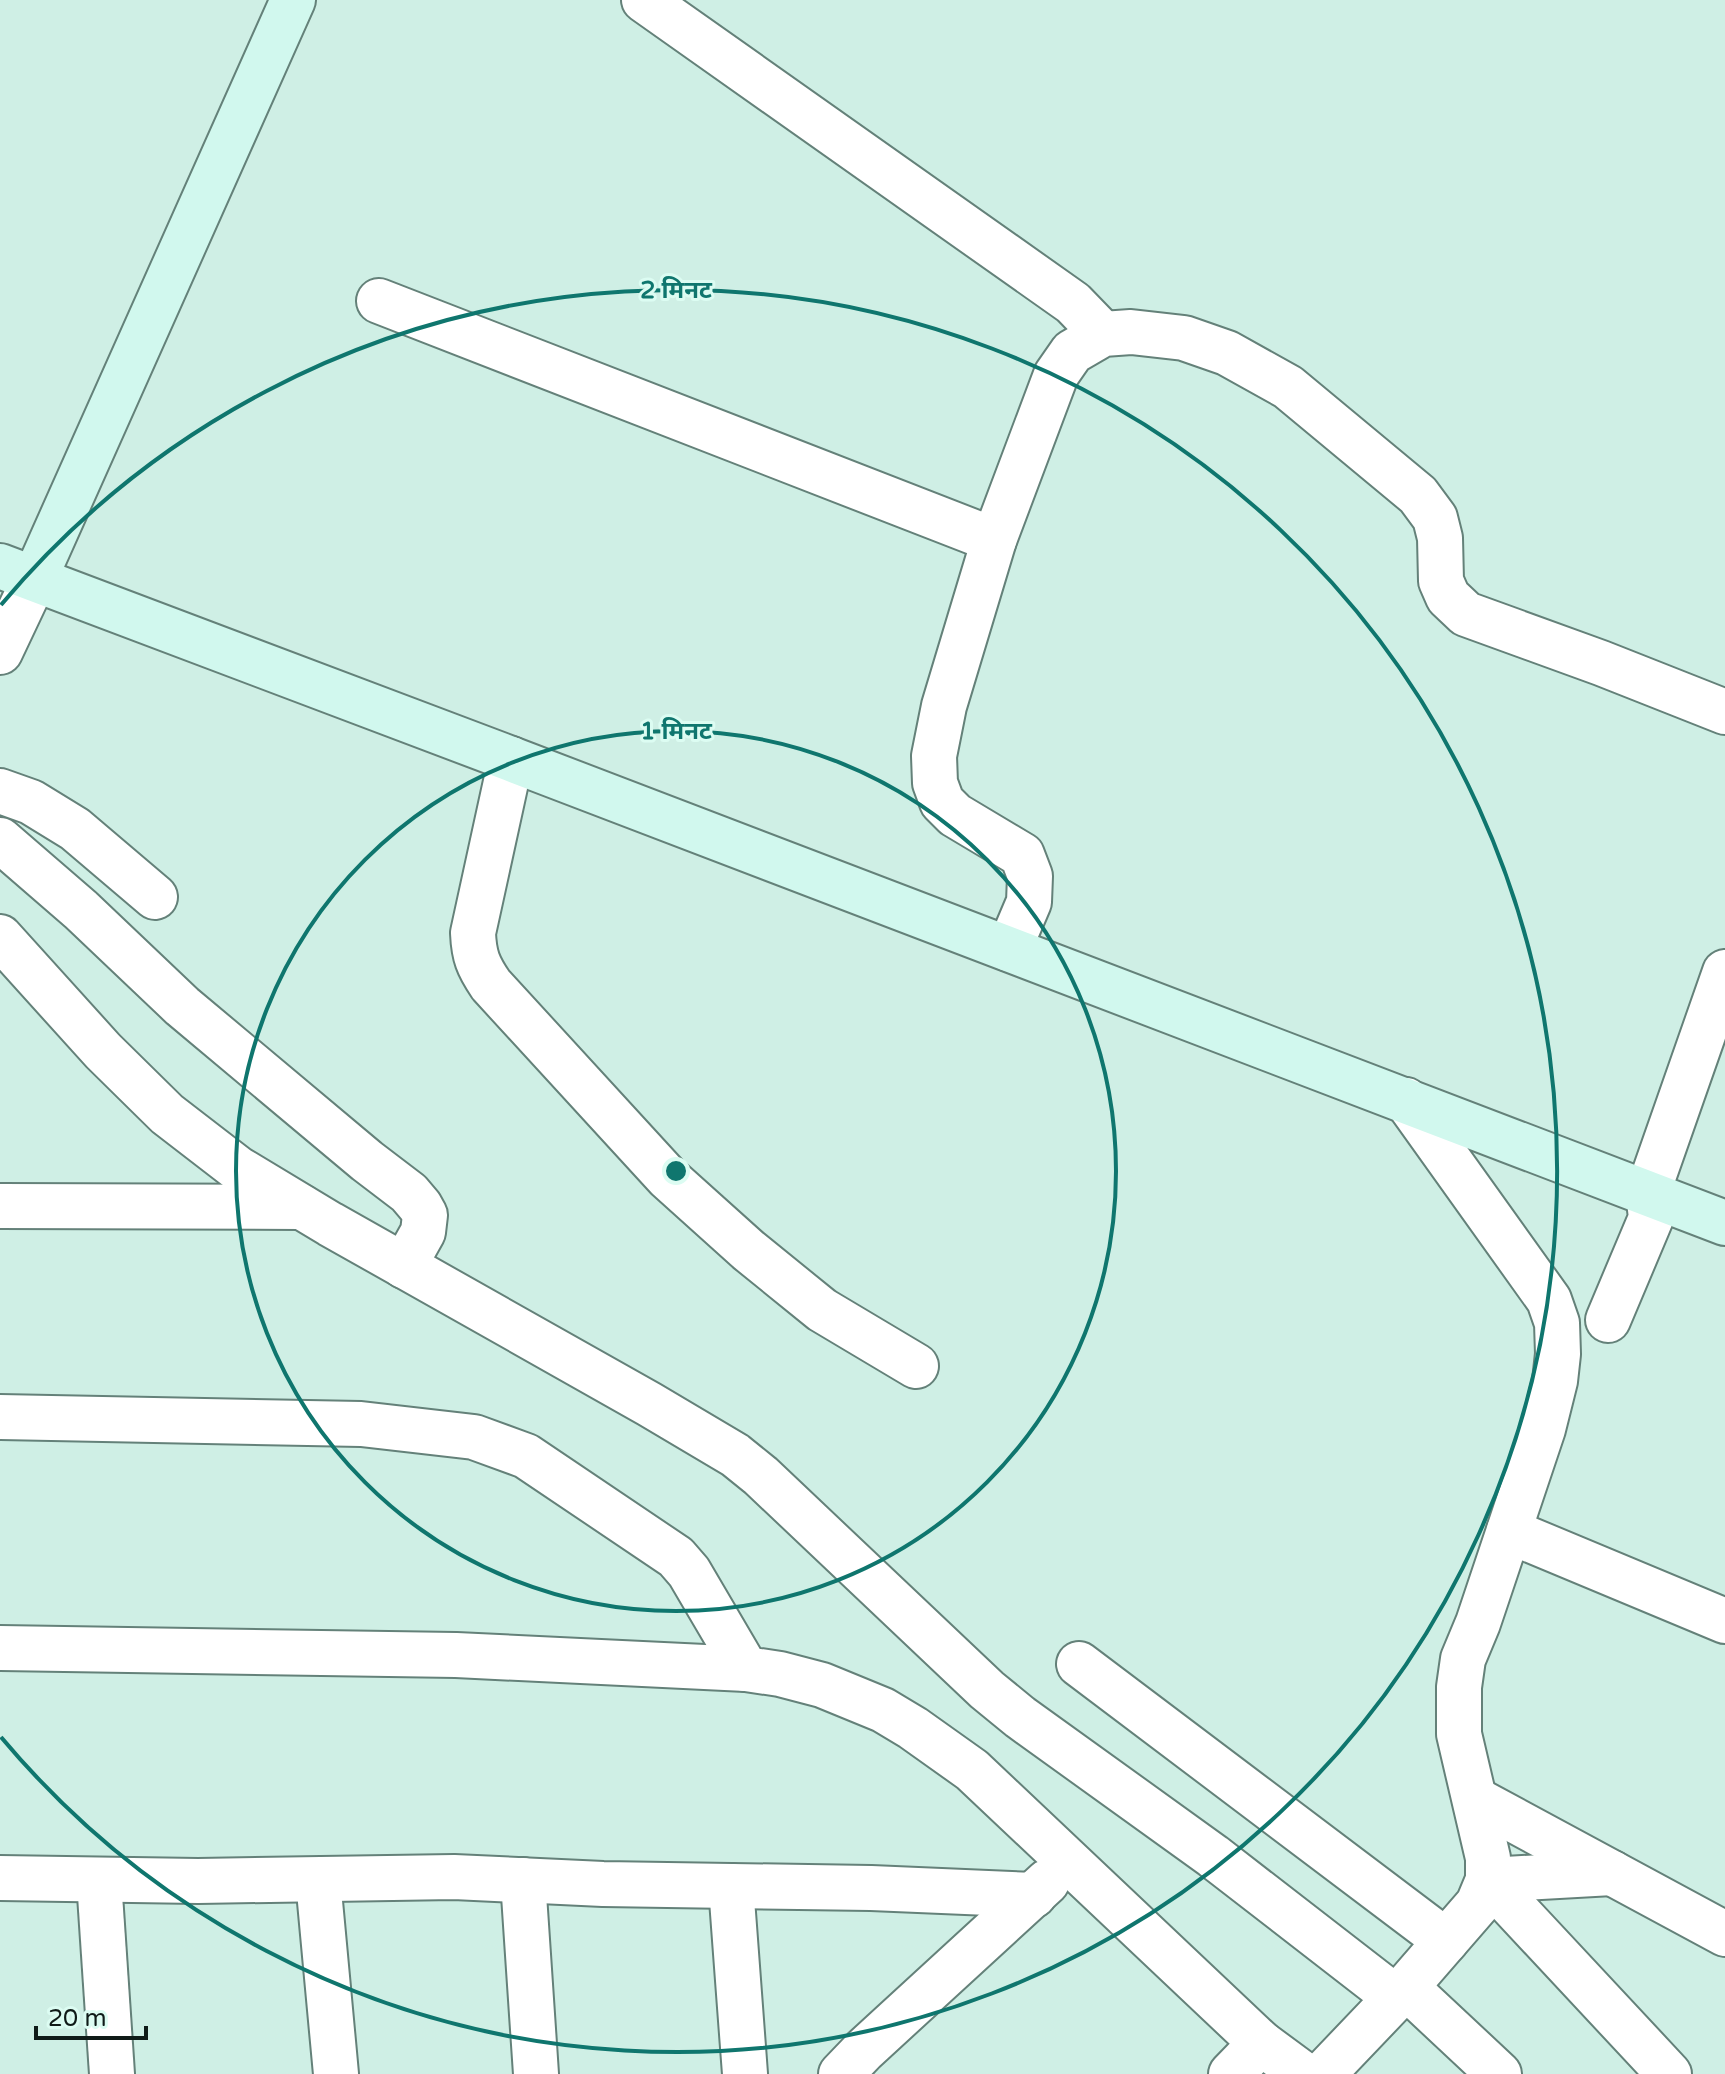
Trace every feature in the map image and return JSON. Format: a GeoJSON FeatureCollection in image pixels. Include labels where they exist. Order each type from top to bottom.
{"type":"FeatureCollection","features":[{"type":"Feature","properties":{"kind":"street"},"geometry":{"type":"LineString","coordinates":[[0,652],[18,572],[293,0]]}},
{"type":"Feature","properties":{"kind":"street"},"geometry":{"type":"LineString","coordinates":[[644,0],[1073,303],[1103,334]]}},
{"type":"Feature","properties":{"kind":"street"},"geometry":{"type":"LineString","coordinates":[[379,301],[994,540]]}},
{"type":"Feature","properties":{"kind":"street"},"geometry":{"type":"LineString","coordinates":[[1009,949],[1029,902],[1030,876],[1022,855],[955,815],[942,802],[935,783],[934,756],[944,706],[994,540],[1056,375],[1072,352],[1103,334],[1131,332],[1184,338],[1227,353],[1288,387],[1418,495],[1435,518],[1440,538],[1441,581],[1448,597],[1466,614],[1725,712]]}},
{"type":"Feature","properties":{"kind":"street"},"geometry":{"type":"LineString","coordinates":[[18,572],[1725,1223]]}},
{"type":"Feature","properties":{"kind":"street"},"geometry":{"type":"LineString","coordinates":[[511,759],[473,933],[479,968],[668,1178],[736,1240],[822,1310],[916,1366]]}},
{"type":"Feature","properties":{"kind":"street"},"geometry":{"type":"LineString","coordinates":[[0,791],[31,802],[75,829],[155,897]]}},
{"type":"Feature","properties":{"kind":"street"},"geometry":{"type":"LineString","coordinates":[[0,840],[81,910],[182,1006],[409,1193],[425,1215],[423,1232],[404,1266]]}},
{"type":"Feature","properties":{"kind":"street"},"geometry":{"type":"LineString","coordinates":[[0,937],[103,1051],[167,1114],[237,1168],[735,1455],[987,1690],[1401,1992],[1499,2074]]}},
{"type":"Feature","properties":{"kind":"street"},"geometry":{"type":"LineString","coordinates":[[1608,1320],[1651,1218],[1648,1192],[1725,972]]}},
{"type":"Feature","properties":{"kind":"street"},"geometry":{"type":"LineString","coordinates":[[1323,2074],[1478,1904],[1488,1880],[1488,1858],[1459,1734],[1459,1687],[1463,1659],[1543,1429],[1558,1354],[1557,1323],[1549,1300],[1406,1100]]}},
{"type":"Feature","properties":{"kind":"street"},"geometry":{"type":"LineString","coordinates":[[0,1206],[301,1207]]}},
{"type":"Feature","properties":{"kind":"street"},"geometry":{"type":"LineString","coordinates":[[0,1417],[321,1422],[474,1437],[526,1456],[676,1557],[689,1572],[746,1669]]}},
{"type":"Feature","properties":{"kind":"street"},"geometry":{"type":"LineString","coordinates":[[1509,1531],[1725,1621]]}},
{"type":"Feature","properties":{"kind":"street"},"geometry":{"type":"LineString","coordinates":[[0,1648],[456,1655],[746,1669],[822,1685],[883,1710],[972,1770],[1261,2043],[1303,2074]]}},
{"type":"Feature","properties":{"kind":"street"},"geometry":{"type":"LineString","coordinates":[[1079,1664],[1446,1941]]}},
{"type":"Feature","properties":{"kind":"street"},"geometry":{"type":"LineString","coordinates":[[1475,1799],[1725,1934]]}},
{"type":"Feature","properties":{"kind":"street"},"geometry":{"type":"LineString","coordinates":[[841,2074],[1069,1862]]}},
{"type":"Feature","properties":{"kind":"street"},"geometry":{"type":"LineString","coordinates":[[1488,1880],[1612,1873]]}},
{"type":"Feature","properties":{"kind":"street"},"geometry":{"type":"LineString","coordinates":[[0,1878],[198,1881],[454,1877],[1034,1895]]}},
{"type":"Feature","properties":{"kind":"street"},"geometry":{"type":"LineString","coordinates":[[99,1880],[112,2074]]}},
{"type":"Feature","properties":{"kind":"street"},"geometry":{"type":"LineString","coordinates":[[318,1880],[336,2074]]}},
{"type":"Feature","properties":{"kind":"street"},"geometry":{"type":"LineString","coordinates":[[523,1880],[536,2074]]}},
{"type":"Feature","properties":{"kind":"street"},"geometry":{"type":"LineString","coordinates":[[1488,1880],[1669,2074]]}},
{"type":"Feature","properties":{"kind":"street"},"geometry":{"type":"LineString","coordinates":[[731,1886],[745,2074]]}},
{"type":"Feature","properties":{"kind":"street"},"geometry":{"type":"LineString","coordinates":[[1231,2074],[1261,2043]]}}]}
